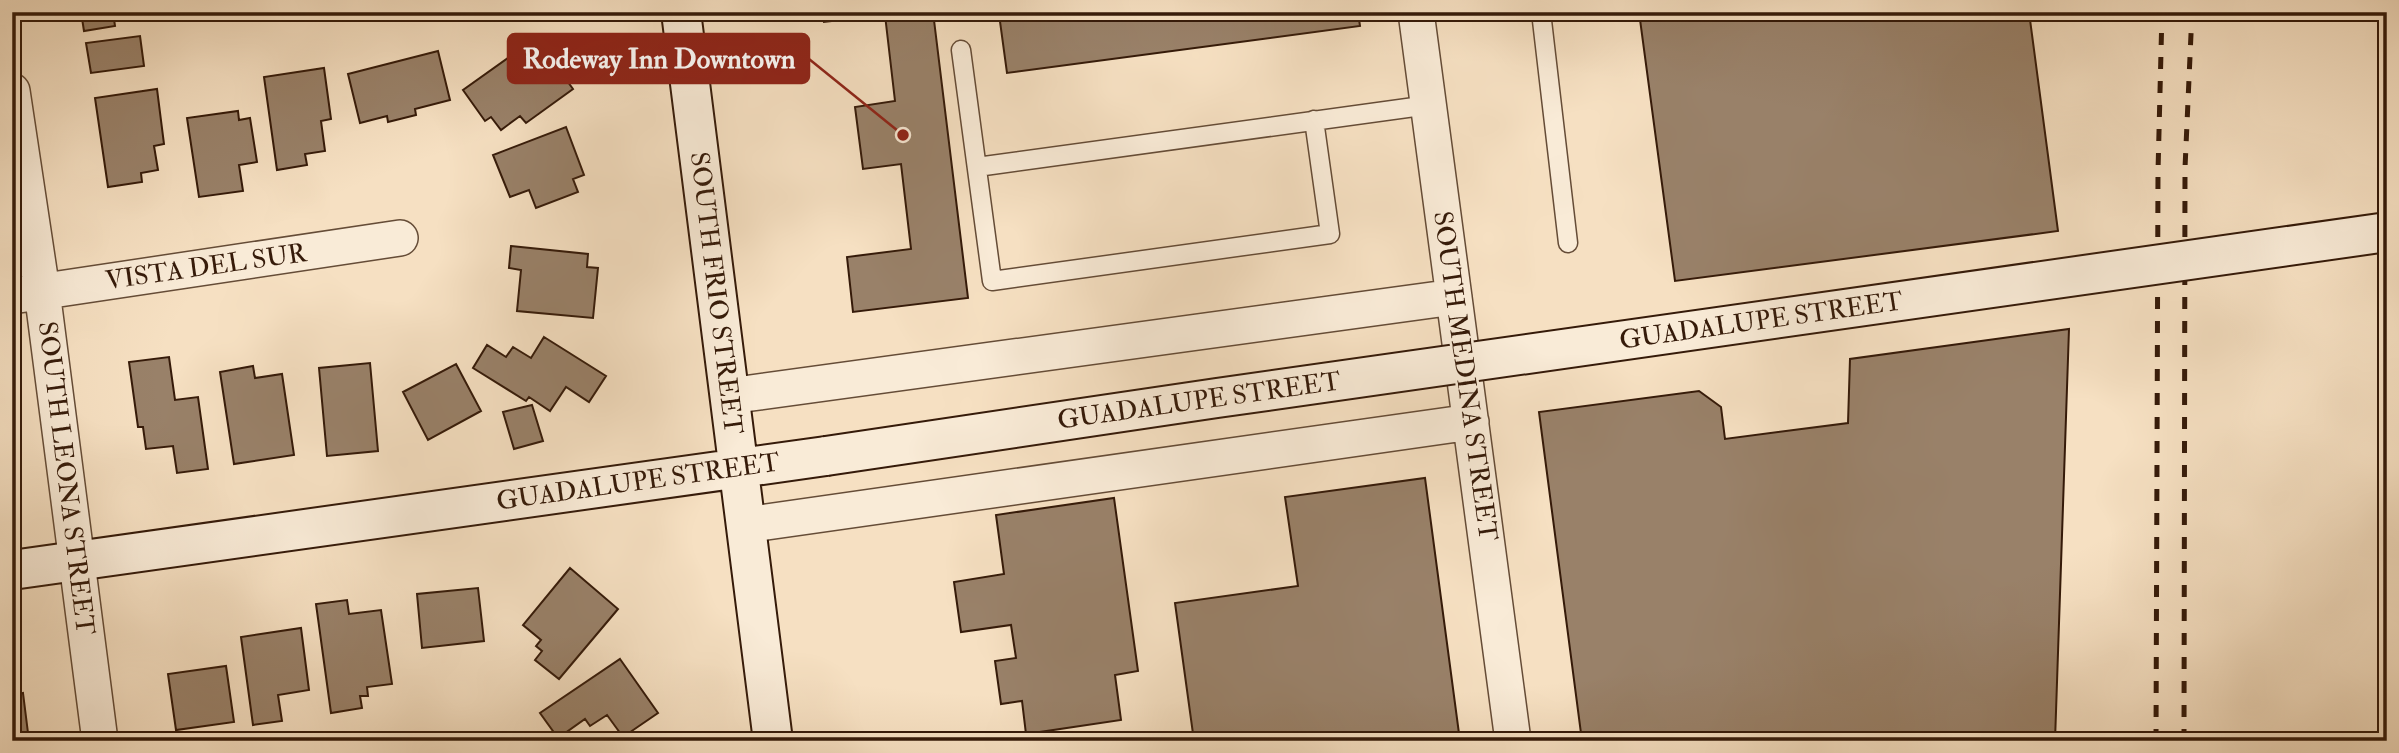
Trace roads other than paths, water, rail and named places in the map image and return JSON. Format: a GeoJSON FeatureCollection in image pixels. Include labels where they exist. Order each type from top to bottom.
{"type":"FeatureCollection","features":[{"type":"Feature","properties":{"kind":"main road","name":"SOUTH FRIO STREET"},"geometry":{"type":"LineString","coordinates":[[681,12],[773,741]]}},
{"type":"Feature","properties":{"kind":"main road","name":"GUADALUPE STREET"},"geometry":{"type":"LineString","coordinates":[[12,570],[2387,232]]}},
{"type":"Feature","properties":{"kind":"street","name":"SOUTH MEDINA STREET"},"geometry":{"type":"LineString","coordinates":[[1416,12],[1513,741]]}},
{"type":"Feature","properties":{"kind":"street","name":"SOUTH LEONA STREET"},"geometry":{"type":"LineString","coordinates":[[12,91],[27,293],[76,562],[100,741]]}},
{"type":"Feature","properties":{"kind":"street","name":"VISTA DEL SUR"},"geometry":{"type":"LineString","coordinates":[[27,293],[400,238]]}},
{"type":"Feature","properties":{"kind":"street"},"geometry":{"type":"LineString","coordinates":[[729,396],[1454,297]]}},
{"type":"Feature","properties":{"kind":"street"},"geometry":{"type":"LineString","coordinates":[[745,525],[1471,422]]}},
{"type":"Feature","properties":{"kind":"lane"},"geometry":{"type":"LineString","coordinates":[[1541,12],[1568,243]]}},
{"type":"Feature","properties":{"kind":"lane"},"geometry":{"type":"LineString","coordinates":[[961,50],[992,281],[1330,234],[1314,120]]}},
{"type":"Feature","properties":{"kind":"lane"},"geometry":{"type":"LineString","coordinates":[[977,167],[1429,105]]}},
{"type":"Feature","properties":{"kind":"railway"},"geometry":{"type":"LineString","coordinates":[[2156,741],[2158,172],[2162,12]]}},
{"type":"Feature","properties":{"kind":"railway"},"geometry":{"type":"LineString","coordinates":[[2184,741],[2185,168],[2192,12]]}},
{"type":"Feature","properties":{"kind":"place","name":"Rodeway Inn Downtown"},"geometry":{"type":"Point","coordinates":[903,135]}}]}
